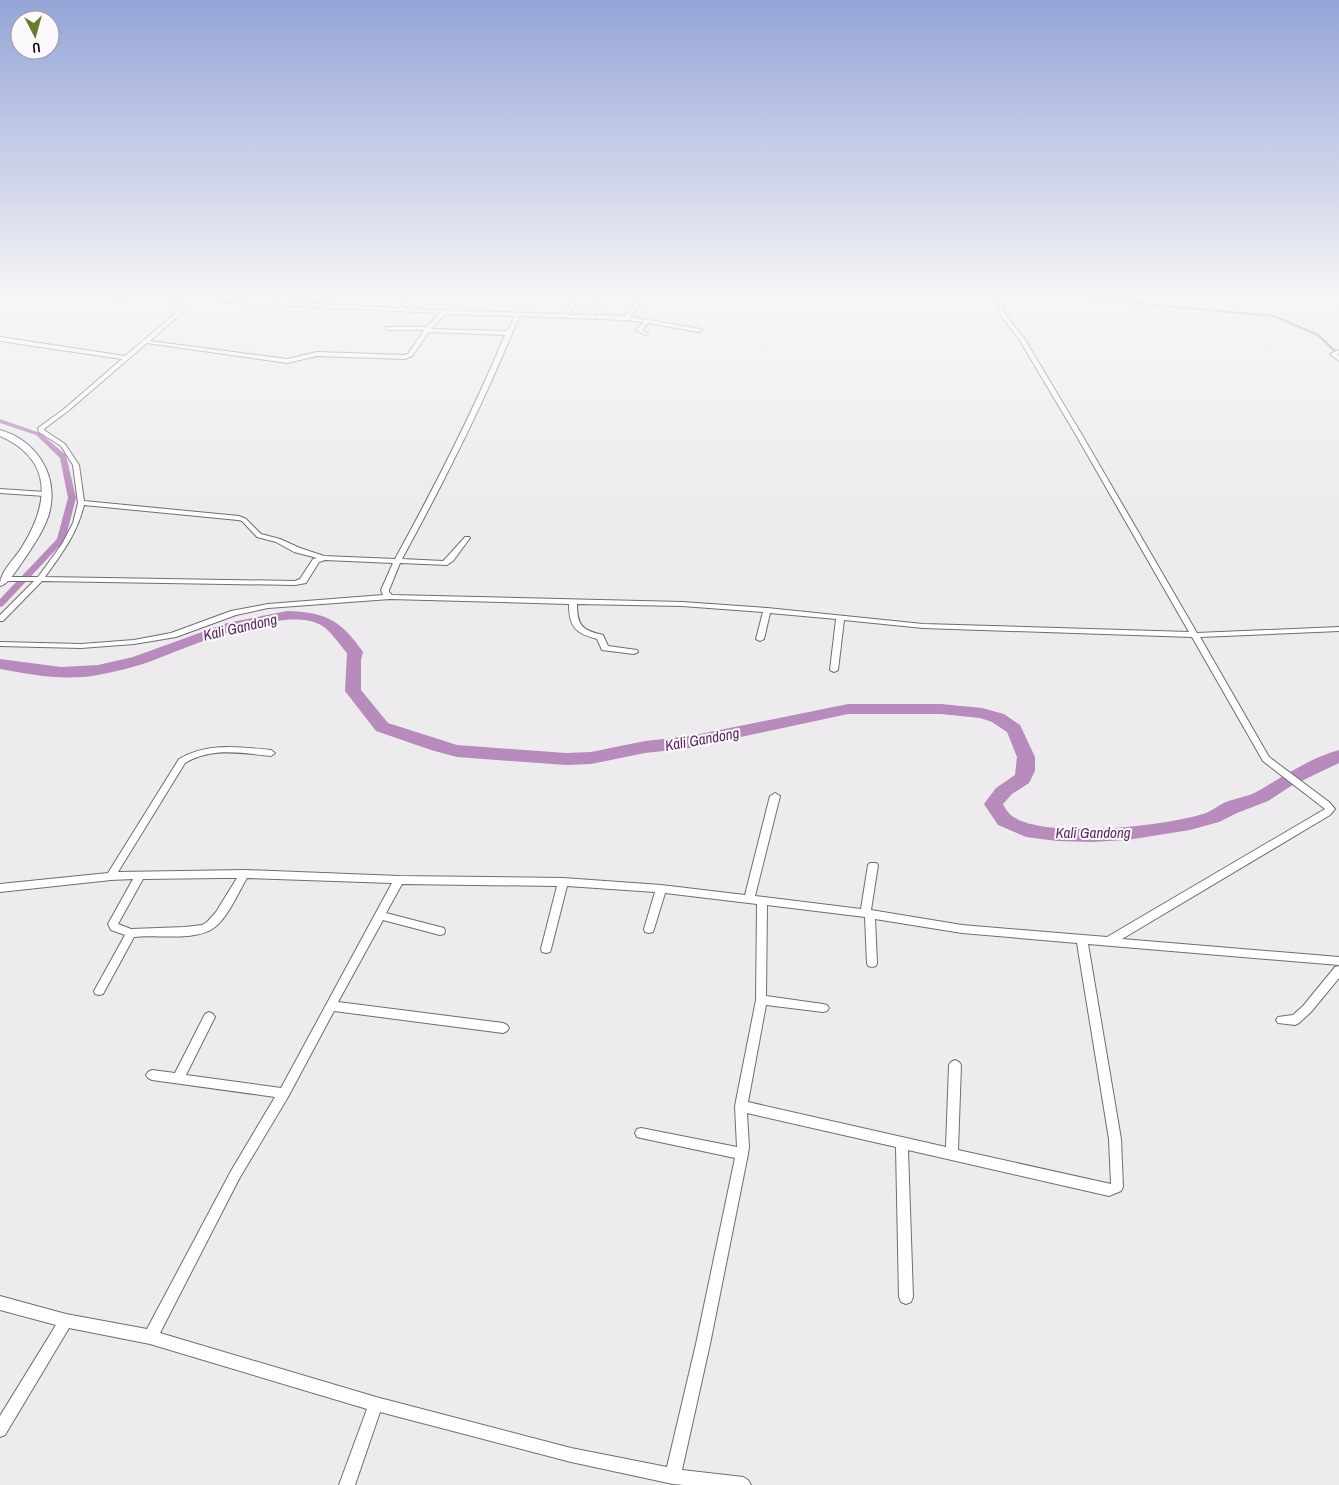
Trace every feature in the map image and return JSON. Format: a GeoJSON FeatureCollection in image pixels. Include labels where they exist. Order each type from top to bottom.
{"type":"FeatureCollection","features":[{"type":"Feature","properties":{"kind":"street"},"geometry":{"type":"LineString","coordinates":[[0,618],[40,579],[65,544],[76,523],[81,503],[76,465],[63,446],[40,429],[117,366]]}},
{"type":"Feature","properties":{"kind":"street"},"geometry":{"type":"LineString","coordinates":[[390,597],[385,593],[385,590],[397,561],[424,512],[495,366]]}},
{"type":"Feature","properties":{"kind":"street"},"geometry":{"type":"LineString","coordinates":[[1038,366],[1266,759],[1329,806],[1329,811],[1108,942]]}},
{"type":"Feature","properties":{"kind":"street"},"geometry":{"type":"LineString","coordinates":[[0,433],[21,445],[37,458],[44,473],[45,494],[44,512],[29,542],[5,580]]}},
{"type":"Feature","properties":{"kind":"street"},"geometry":{"type":"LineString","coordinates":[[0,492],[45,494]]}},
{"type":"Feature","properties":{"kind":"street"},"geometry":{"type":"LineString","coordinates":[[81,503],[239,518],[248,524],[259,536],[278,540],[297,550],[324,558],[444,563],[447,562],[467,538]]}},
{"type":"Feature","properties":{"kind":"street"},"geometry":{"type":"LineString","coordinates":[[5,580],[296,583],[303,581],[316,561],[324,558]]}},
{"type":"Feature","properties":{"kind":"street"},"geometry":{"type":"LineString","coordinates":[[0,644],[81,646],[134,642],[173,635],[234,613],[268,606],[390,597],[682,604],[767,610],[923,626],[1195,635],[1339,629]]}},
{"type":"Feature","properties":{"kind":"street"},"geometry":{"type":"LineString","coordinates":[[573,602],[572,617],[578,629],[583,633],[600,637],[606,648],[634,652]]}},
{"type":"Feature","properties":{"kind":"street"},"geometry":{"type":"LineString","coordinates":[[760,639],[767,610]]}},
{"type":"Feature","properties":{"kind":"street"},"geometry":{"type":"LineString","coordinates":[[834,670],[840,618]]}},
{"type":"Feature","properties":{"kind":"street"},"geometry":{"type":"LineString","coordinates":[[111,876],[182,761],[190,755],[210,750],[228,749],[271,753]]}},
{"type":"Feature","properties":{"kind":"street"},"geometry":{"type":"LineString","coordinates":[[748,899],[775,796]]}},
{"type":"Feature","properties":{"kind":"street"},"geometry":{"type":"LineString","coordinates":[[872,963],[867,914],[873,865]]}},
{"type":"Feature","properties":{"kind":"street"},"geometry":{"type":"LineString","coordinates":[[140,875],[113,924],[115,927],[131,933],[205,929],[215,921],[245,874]]}},
{"type":"Feature","properties":{"kind":"street"},"geometry":{"type":"LineString","coordinates":[[0,888],[111,876],[140,875],[245,874],[399,880],[563,882],[661,889],[762,900],[962,929],[1339,961]]}},
{"type":"Feature","properties":{"kind":"street"},"geometry":{"type":"LineString","coordinates":[[150,1337],[235,1175],[284,1093],[399,880]]}},
{"type":"Feature","properties":{"kind":"street"},"geometry":{"type":"LineString","coordinates":[[546,949],[563,882]]}},
{"type":"Feature","properties":{"kind":"street"},"geometry":{"type":"LineString","coordinates":[[649,929],[661,889]]}},
{"type":"Feature","properties":{"kind":"street"},"geometry":{"type":"LineString","coordinates":[[672,1476],[703,1344],[742,1154],[741,1106],[761,1000],[762,900]]}},
{"type":"Feature","properties":{"kind":"street"},"geometry":{"type":"LineString","coordinates":[[379,915],[440,932]]}},
{"type":"Feature","properties":{"kind":"street"},"geometry":{"type":"LineString","coordinates":[[99,991],[131,933]]}},
{"type":"Feature","properties":{"kind":"street"},"geometry":{"type":"LineString","coordinates":[[741,1106],[1109,1190],[1117,1187],[1115,1139],[1082,940]]}},
{"type":"Feature","properties":{"kind":"street"},"geometry":{"type":"LineString","coordinates":[[1282,1020],[1295,1020],[1308,1009],[1339,970]]}},
{"type":"Feature","properties":{"kind":"street"},"geometry":{"type":"LineString","coordinates":[[761,1000],[823,1008]]}},
{"type":"Feature","properties":{"kind":"street"},"geometry":{"type":"LineString","coordinates":[[331,1006],[503,1028]]}},
{"type":"Feature","properties":{"kind":"street"},"geometry":{"type":"LineString","coordinates":[[178,1078],[209,1017]]}},
{"type":"Feature","properties":{"kind":"street"},"geometry":{"type":"LineString","coordinates":[[952,1153],[955,1065]]}},
{"type":"Feature","properties":{"kind":"street"},"geometry":{"type":"LineString","coordinates":[[152,1075],[284,1093]]}},
{"type":"Feature","properties":{"kind":"street"},"geometry":{"type":"LineString","coordinates":[[641,1133],[742,1154]]}},
{"type":"Feature","properties":{"kind":"street"},"geometry":{"type":"LineString","coordinates":[[902,1143],[906,1297]]}},
{"type":"Feature","properties":{"kind":"street"},"geometry":{"type":"LineString","coordinates":[[0,1303],[66,1321],[150,1337],[376,1404],[571,1455],[672,1476],[743,1485]]}},
{"type":"Feature","properties":{"kind":"street"},"geometry":{"type":"LineString","coordinates":[[0,1430],[66,1321]]}},
{"type":"Feature","properties":{"kind":"street"},"geometry":{"type":"LineString","coordinates":[[347,1485],[376,1404]]}},
{"type":"Feature","properties":{"kind":"waterway"},"geometry":{"type":"LineString","coordinates":[[0,421],[38,434],[63,457],[72,498],[61,540],[0,604]]}},
{"type":"Feature","properties":{"kind":"waterway","name":"Kali Gandong"},"geometry":{"type":"LineString","coordinates":[[0,664],[37,670],[86,672],[139,660],[205,635],[233,627],[287,616],[309,616],[326,622],[355,652],[353,660],[353,691],[382,727],[457,751],[566,759],[591,758],[645,747],[690,742],[848,709],[941,709],[982,713],[998,718],[1014,729],[1026,757],[1026,771],[1023,779],[1006,789],[993,804],[1004,820],[1026,830],[1057,835],[1127,833],[1161,829],[1210,818],[1234,806],[1261,797],[1300,774],[1339,756]]}}]}
